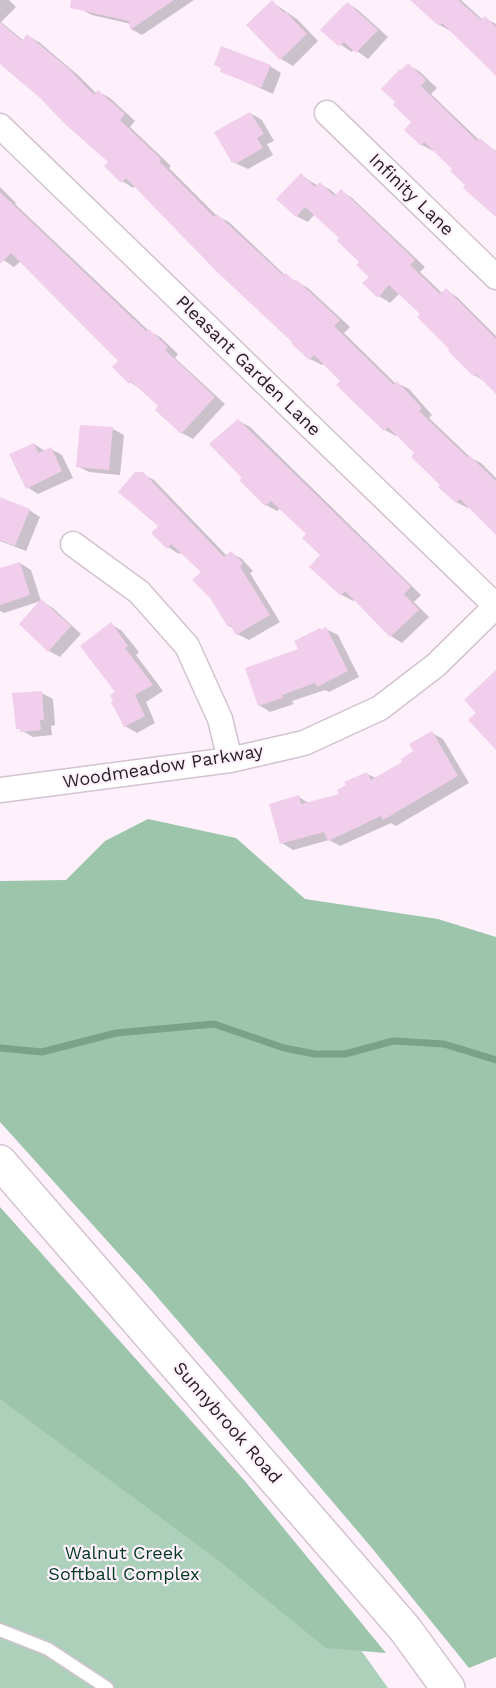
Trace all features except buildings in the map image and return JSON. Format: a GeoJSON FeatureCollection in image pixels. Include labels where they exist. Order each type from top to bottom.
{"type":"FeatureCollection","features":[{"type":"Feature","properties":{"kind":"main road","name":"Sunnybrook Road"},"geometry":{"type":"LineString","coordinates":[[0,1161],[405,1629],[448,1688]]}},
{"type":"Feature","properties":{"kind":"street","name":"Infinity Lane"},"geometry":{"type":"LineString","coordinates":[[327,113],[496,277]]}},
{"type":"Feature","properties":{"kind":"street","name":"Pleasant Garden Lane"},"geometry":{"type":"LineString","coordinates":[[0,126],[496,606]]}},
{"type":"Feature","properties":{"kind":"street"},"geometry":{"type":"LineString","coordinates":[[73,544],[139,592],[187,646],[220,720],[230,760]]}},
{"type":"Feature","properties":{"kind":"street","name":"Woodmeadow Parkway"},"geometry":{"type":"LineString","coordinates":[[0,790],[230,760],[304,743],[380,708],[436,665],[496,606]]}},
{"type":"Feature","properties":{"kind":"lane"},"geometry":{"type":"LineString","coordinates":[[0,1630],[48,1649],[107,1688]]}},
{"type":"Feature","properties":{"kind":"green space"},"geometry":{"type":"Polygon","coordinates":[[[148,819],[236,838],[305,899],[438,919],[496,937],[496,1657],[469,1668],[371,1547],[246,1400],[146,1284],[0,1122],[0,881],[66,880],[105,841],[148,819]]]}},
{"type":"Feature","properties":{"kind":"green space"},"geometry":{"type":"Polygon","coordinates":[[[0,1207],[244,1480],[386,1653],[326,1648],[214,1557],[0,1399],[0,1207]]]}},
{"type":"Feature","properties":{"kind":"green space","name":"Walnut Creek Softball Complex"},"geometry":{"type":"Polygon","coordinates":[[[0,1233],[274,1547],[363,1653],[388,1688],[0,1688],[0,1233]]]}},
{"type":"Feature","properties":{"kind":"waterway"},"geometry":{"type":"LineString","coordinates":[[0,1048],[42,1052],[116,1033],[214,1024],[284,1048],[315,1054],[345,1054],[393,1041],[444,1044],[496,1060]]}}]}
